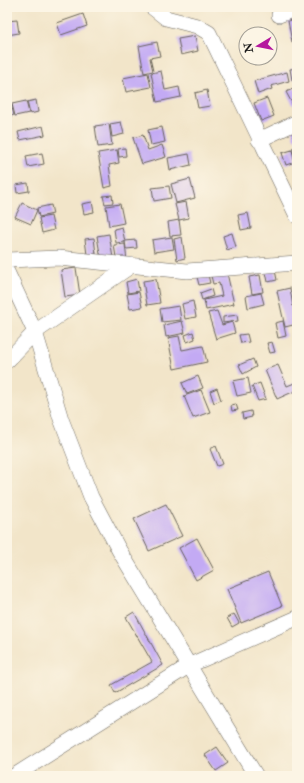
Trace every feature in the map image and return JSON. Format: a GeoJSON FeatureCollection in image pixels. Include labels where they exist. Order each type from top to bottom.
{"type":"FeatureCollection","features":[{"type":"Feature","properties":{"kind":"street"},"geometry":{"type":"LineString","coordinates":[[152,7],[166,18],[198,26],[209,33],[259,140],[297,216]]}},
{"type":"Feature","properties":{"kind":"street"},"geometry":{"type":"LineString","coordinates":[[279,15],[297,8]]}},
{"type":"Feature","properties":{"kind":"street"},"geometry":{"type":"LineString","coordinates":[[259,140],[297,122]]}},
{"type":"Feature","properties":{"kind":"street"},"geometry":{"type":"LineString","coordinates":[[7,260],[59,258],[187,271],[297,263]]}},
{"type":"Feature","properties":{"kind":"street"},"geometry":{"type":"LineString","coordinates":[[7,361],[35,332],[132,265]]}},
{"type":"Feature","properties":{"kind":"street"},"geometry":{"type":"LineString","coordinates":[[7,272],[35,332],[60,419],[91,497],[119,550],[256,776]]}},
{"type":"Feature","properties":{"kind":"street"},"geometry":{"type":"LineString","coordinates":[[14,776],[190,665],[297,618]]}},
{"type":"Feature","properties":{"kind":"building"},"geometry":{"type":"Polygon","coordinates":[[[83,14],[87,26],[61,35],[57,23],[83,14]]]}},
{"type":"Feature","properties":{"kind":"building"},"geometry":{"type":"Polygon","coordinates":[[[297,19],[297,41],[292,42],[288,21],[297,19]]]}},
{"type":"Feature","properties":{"kind":"building"},"geometry":{"type":"Polygon","coordinates":[[[17,20],[19,33],[7,35],[7,21],[17,20]]]}},
{"type":"Feature","properties":{"kind":"building"},"geometry":{"type":"Polygon","coordinates":[[[195,36],[198,51],[181,55],[178,39],[195,36]]]}},
{"type":"Feature","properties":{"kind":"building"},"geometry":{"type":"Polygon","coordinates":[[[157,42],[160,56],[150,58],[153,71],[144,73],[139,46],[157,42]]]}},
{"type":"Feature","properties":{"kind":"building"},"geometry":{"type":"Polygon","coordinates":[[[297,68],[297,79],[292,80],[290,69],[297,68]]]}},
{"type":"Feature","properties":{"kind":"building"},"geometry":{"type":"Polygon","coordinates":[[[161,71],[165,90],[179,87],[181,97],[157,102],[151,73],[161,71]]]}},
{"type":"Feature","properties":{"kind":"building"},"geometry":{"type":"Polygon","coordinates":[[[287,72],[289,81],[271,86],[272,89],[258,94],[254,81],[287,72]]]}},
{"type":"Feature","properties":{"kind":"building"},"geometry":{"type":"Polygon","coordinates":[[[148,73],[151,87],[126,92],[123,78],[148,73]]]}},
{"type":"Feature","properties":{"kind":"building"},"geometry":{"type":"Polygon","coordinates":[[[295,88],[297,92],[297,104],[293,105],[286,92],[295,88]]]}},
{"type":"Feature","properties":{"kind":"building"},"geometry":{"type":"Polygon","coordinates":[[[207,90],[210,106],[198,108],[195,93],[207,90]]]}},
{"type":"Feature","properties":{"kind":"building"},"geometry":{"type":"Polygon","coordinates":[[[267,98],[274,116],[261,121],[254,103],[267,98]]]}},
{"type":"Feature","properties":{"kind":"building"},"geometry":{"type":"Polygon","coordinates":[[[36,100],[38,112],[30,114],[27,102],[36,100]]]}},
{"type":"Feature","properties":{"kind":"building"},"geometry":{"type":"Polygon","coordinates":[[[26,101],[29,113],[15,116],[12,104],[26,101]]]}},
{"type":"Feature","properties":{"kind":"building"},"geometry":{"type":"Polygon","coordinates":[[[11,104],[14,115],[7,117],[7,105],[11,104]]]}},
{"type":"Feature","properties":{"kind":"building"},"geometry":{"type":"Polygon","coordinates":[[[121,122],[124,134],[112,137],[110,124],[121,122]]]}},
{"type":"Feature","properties":{"kind":"building"},"geometry":{"type":"Polygon","coordinates":[[[109,124],[112,145],[98,147],[95,126],[109,124]]]}},
{"type":"Feature","properties":{"kind":"building"},"geometry":{"type":"Polygon","coordinates":[[[43,126],[45,135],[20,140],[18,132],[43,126]]]}},
{"type":"Feature","properties":{"kind":"building"},"geometry":{"type":"Polygon","coordinates":[[[162,127],[165,142],[151,145],[148,130],[162,127]]]}},
{"type":"Feature","properties":{"kind":"building"},"geometry":{"type":"Polygon","coordinates":[[[297,128],[297,138],[294,139],[292,129],[297,128]]]}},
{"type":"Feature","properties":{"kind":"building"},"geometry":{"type":"Polygon","coordinates":[[[143,135],[148,150],[162,145],[166,157],[142,164],[133,138],[143,135]]]}},
{"type":"Feature","properties":{"kind":"building"},"geometry":{"type":"Polygon","coordinates":[[[297,147],[297,162],[292,148],[297,147]]]}},
{"type":"Feature","properties":{"kind":"building"},"geometry":{"type":"Polygon","coordinates":[[[125,148],[126,156],[119,157],[118,149],[125,148]]]}},
{"type":"Feature","properties":{"kind":"building"},"geometry":{"type":"Polygon","coordinates":[[[117,150],[119,163],[109,165],[112,186],[104,188],[98,153],[117,150]]]}},
{"type":"Feature","properties":{"kind":"building"},"geometry":{"type":"Polygon","coordinates":[[[292,150],[295,162],[286,165],[282,153],[292,150]]]}},
{"type":"Feature","properties":{"kind":"building"},"geometry":{"type":"Polygon","coordinates":[[[42,153],[44,164],[28,167],[26,156],[42,153]]]}},
{"type":"Feature","properties":{"kind":"building"},"geometry":{"type":"Polygon","coordinates":[[[189,154],[191,165],[170,170],[168,158],[189,154]]]}},
{"type":"Feature","properties":{"kind":"building"},"geometry":{"type":"Polygon","coordinates":[[[190,179],[195,198],[176,203],[171,184],[190,179]]]}},
{"type":"Feature","properties":{"kind":"building"},"geometry":{"type":"Polygon","coordinates":[[[28,183],[29,191],[17,193],[16,185],[28,183]]]}},
{"type":"Feature","properties":{"kind":"building"},"geometry":{"type":"Polygon","coordinates":[[[169,186],[171,198],[154,201],[152,188],[169,186]]]}},
{"type":"Feature","properties":{"kind":"building"},"geometry":{"type":"Polygon","coordinates":[[[112,195],[113,203],[105,204],[103,196],[112,195]]]}},
{"type":"Feature","properties":{"kind":"building"},"geometry":{"type":"Polygon","coordinates":[[[92,202],[94,212],[84,214],[82,204],[92,202]]]}},
{"type":"Feature","properties":{"kind":"building"},"geometry":{"type":"Polygon","coordinates":[[[186,202],[189,218],[179,220],[175,204],[186,202]]]}},
{"type":"Feature","properties":{"kind":"building"},"geometry":{"type":"Polygon","coordinates":[[[22,203],[37,210],[31,224],[15,217],[22,203]]]}},
{"type":"Feature","properties":{"kind":"building"},"geometry":{"type":"Polygon","coordinates":[[[120,204],[124,223],[109,226],[106,206],[120,204]]]}},
{"type":"Feature","properties":{"kind":"building"},"geometry":{"type":"Polygon","coordinates":[[[51,205],[53,214],[39,217],[37,208],[51,205]]]}},
{"type":"Feature","properties":{"kind":"building"},"geometry":{"type":"Polygon","coordinates":[[[248,213],[251,228],[241,230],[238,215],[248,213]]]}},
{"type":"Feature","properties":{"kind":"building"},"geometry":{"type":"Polygon","coordinates":[[[51,216],[54,230],[42,233],[39,218],[51,216]]]}},
{"type":"Feature","properties":{"kind":"building"},"geometry":{"type":"Polygon","coordinates":[[[179,220],[181,235],[170,236],[168,222],[179,220]]]}},
{"type":"Feature","properties":{"kind":"building"},"geometry":{"type":"Polygon","coordinates":[[[122,227],[125,242],[116,243],[114,229],[122,227]]]}},
{"type":"Feature","properties":{"kind":"building"},"geometry":{"type":"Polygon","coordinates":[[[232,233],[236,247],[227,250],[223,236],[232,233]]]}},
{"type":"Feature","properties":{"kind":"building"},"geometry":{"type":"Polygon","coordinates":[[[109,234],[113,258],[103,261],[100,254],[97,236],[109,234]]]}},
{"type":"Feature","properties":{"kind":"building"},"geometry":{"type":"Polygon","coordinates":[[[172,237],[174,249],[154,252],[152,240],[172,237]]]}},
{"type":"Feature","properties":{"kind":"building"},"geometry":{"type":"Polygon","coordinates":[[[182,237],[185,258],[177,260],[174,239],[182,237]]]}},
{"type":"Feature","properties":{"kind":"building"},"geometry":{"type":"Polygon","coordinates":[[[94,238],[96,254],[87,255],[85,239],[94,238]]]}},
{"type":"Feature","properties":{"kind":"building"},"geometry":{"type":"Polygon","coordinates":[[[136,240],[137,248],[126,249],[125,241],[136,240]]]}},
{"type":"Feature","properties":{"kind":"building"},"geometry":{"type":"Polygon","coordinates":[[[125,244],[127,261],[117,263],[114,245],[125,244]]]}},
{"type":"Feature","properties":{"kind":"building"},"geometry":{"type":"Polygon","coordinates":[[[76,268],[80,295],[65,297],[61,270],[76,268]]]}},
{"type":"Feature","properties":{"kind":"building"},"geometry":{"type":"Polygon","coordinates":[[[275,270],[277,280],[268,282],[266,272],[275,270]]]}},
{"type":"Feature","properties":{"kind":"building"},"geometry":{"type":"Polygon","coordinates":[[[227,273],[234,304],[206,310],[204,300],[222,296],[219,283],[213,284],[211,276],[227,273]]]}},
{"type":"Feature","properties":{"kind":"building"},"geometry":{"type":"Polygon","coordinates":[[[208,275],[210,283],[199,285],[197,277],[208,275]]]}},
{"type":"Feature","properties":{"kind":"building"},"geometry":{"type":"Polygon","coordinates":[[[260,275],[263,292],[252,294],[249,277],[260,275]]]}},
{"type":"Feature","properties":{"kind":"building"},"geometry":{"type":"Polygon","coordinates":[[[137,279],[139,291],[128,293],[126,282],[137,279]]]}},
{"type":"Feature","properties":{"kind":"building"},"geometry":{"type":"Polygon","coordinates":[[[156,279],[160,303],[147,305],[143,281],[156,279]]]}},
{"type":"Feature","properties":{"kind":"building"},"geometry":{"type":"Polygon","coordinates":[[[297,287],[297,305],[296,305],[293,288],[297,287]]]}},
{"type":"Feature","properties":{"kind":"building"},"geometry":{"type":"Polygon","coordinates":[[[290,288],[293,307],[297,306],[297,324],[285,327],[277,291],[290,288]]]}},
{"type":"Feature","properties":{"kind":"building"},"geometry":{"type":"Polygon","coordinates":[[[211,289],[213,296],[202,300],[200,293],[211,289]]]}},
{"type":"Feature","properties":{"kind":"building"},"geometry":{"type":"Polygon","coordinates":[[[139,292],[142,307],[130,309],[127,294],[139,292]]]}},
{"type":"Feature","properties":{"kind":"building"},"geometry":{"type":"Polygon","coordinates":[[[261,293],[264,304],[248,308],[246,296],[261,293]]]}},
{"type":"Feature","properties":{"kind":"building"},"geometry":{"type":"Polygon","coordinates":[[[193,301],[196,317],[185,319],[182,304],[193,301]]]}},
{"type":"Feature","properties":{"kind":"building"},"geometry":{"type":"Polygon","coordinates":[[[179,306],[181,320],[162,322],[160,309],[179,306]]]}},
{"type":"Feature","properties":{"kind":"building"},"geometry":{"type":"Polygon","coordinates":[[[217,311],[222,325],[232,322],[235,333],[216,339],[208,313],[217,311]]]}},
{"type":"Feature","properties":{"kind":"building"},"geometry":{"type":"Polygon","coordinates":[[[237,315],[238,321],[223,323],[223,317],[237,315]]]}},
{"type":"Feature","properties":{"kind":"building"},"geometry":{"type":"Polygon","coordinates":[[[182,321],[185,333],[166,337],[164,325],[182,321]]]}},
{"type":"Feature","properties":{"kind":"building"},"geometry":{"type":"Polygon","coordinates":[[[283,321],[286,336],[278,338],[275,323],[283,321]]]}},
{"type":"Feature","properties":{"kind":"building"},"geometry":{"type":"Polygon","coordinates":[[[193,332],[195,339],[187,342],[185,335],[193,332]]]}},
{"type":"Feature","properties":{"kind":"building"},"geometry":{"type":"Polygon","coordinates":[[[247,334],[249,342],[241,343],[239,335],[247,334]]]}},
{"type":"Feature","properties":{"kind":"building"},"geometry":{"type":"Polygon","coordinates":[[[179,336],[182,350],[203,346],[207,362],[174,369],[168,338],[179,336]]]}},
{"type":"Feature","properties":{"kind":"building"},"geometry":{"type":"Polygon","coordinates":[[[272,342],[275,352],[270,353],[267,343],[272,342]]]}},
{"type":"Feature","properties":{"kind":"building"},"geometry":{"type":"Polygon","coordinates":[[[253,359],[256,367],[243,374],[239,365],[253,359]]]}},
{"type":"Feature","properties":{"kind":"building"},"geometry":{"type":"Polygon","coordinates":[[[278,365],[287,386],[297,382],[297,390],[277,399],[265,370],[278,365]]]}},
{"type":"Feature","properties":{"kind":"building"},"geometry":{"type":"Polygon","coordinates":[[[198,376],[203,388],[187,394],[182,383],[198,376]]]}},
{"type":"Feature","properties":{"kind":"building"},"geometry":{"type":"Polygon","coordinates":[[[248,378],[251,393],[237,396],[233,381],[248,378]]]}},
{"type":"Feature","properties":{"kind":"building"},"geometry":{"type":"Polygon","coordinates":[[[260,383],[266,399],[258,401],[252,386],[260,383]]]}},
{"type":"Feature","properties":{"kind":"building"},"geometry":{"type":"Polygon","coordinates":[[[217,388],[221,400],[214,403],[210,391],[217,388]]]}},
{"type":"Feature","properties":{"kind":"building"},"geometry":{"type":"Polygon","coordinates":[[[201,390],[210,412],[193,418],[184,396],[201,390]]]}},
{"type":"Feature","properties":{"kind":"building"},"geometry":{"type":"Polygon","coordinates":[[[236,404],[238,410],[232,411],[231,405],[236,404]]]}},
{"type":"Feature","properties":{"kind":"building"},"geometry":{"type":"Polygon","coordinates":[[[251,411],[252,417],[243,419],[242,413],[251,411]]]}},
{"type":"Feature","properties":{"kind":"building"},"geometry":{"type":"Polygon","coordinates":[[[216,446],[223,464],[217,466],[210,449],[216,446]]]}},
{"type":"Feature","properties":{"kind":"building"},"geometry":{"type":"Polygon","coordinates":[[[166,504],[182,536],[149,551],[134,519],[166,504]]]}},
{"type":"Feature","properties":{"kind":"building"},"geometry":{"type":"Polygon","coordinates":[[[197,538],[214,570],[196,580],[179,548],[197,538]]]}},
{"type":"Feature","properties":{"kind":"building"},"geometry":{"type":"Polygon","coordinates":[[[268,572],[282,606],[241,623],[227,589],[268,572]]]}},
{"type":"Feature","properties":{"kind":"building"},"geometry":{"type":"Polygon","coordinates":[[[134,612],[163,665],[115,693],[111,685],[152,662],[126,617],[134,612]]]}},
{"type":"Feature","properties":{"kind":"building"},"geometry":{"type":"Polygon","coordinates":[[[234,614],[239,623],[232,627],[227,618],[234,614]]]}},
{"type":"Feature","properties":{"kind":"building"},"geometry":{"type":"Polygon","coordinates":[[[217,747],[228,763],[216,771],[205,755],[217,747]]]}}]}
